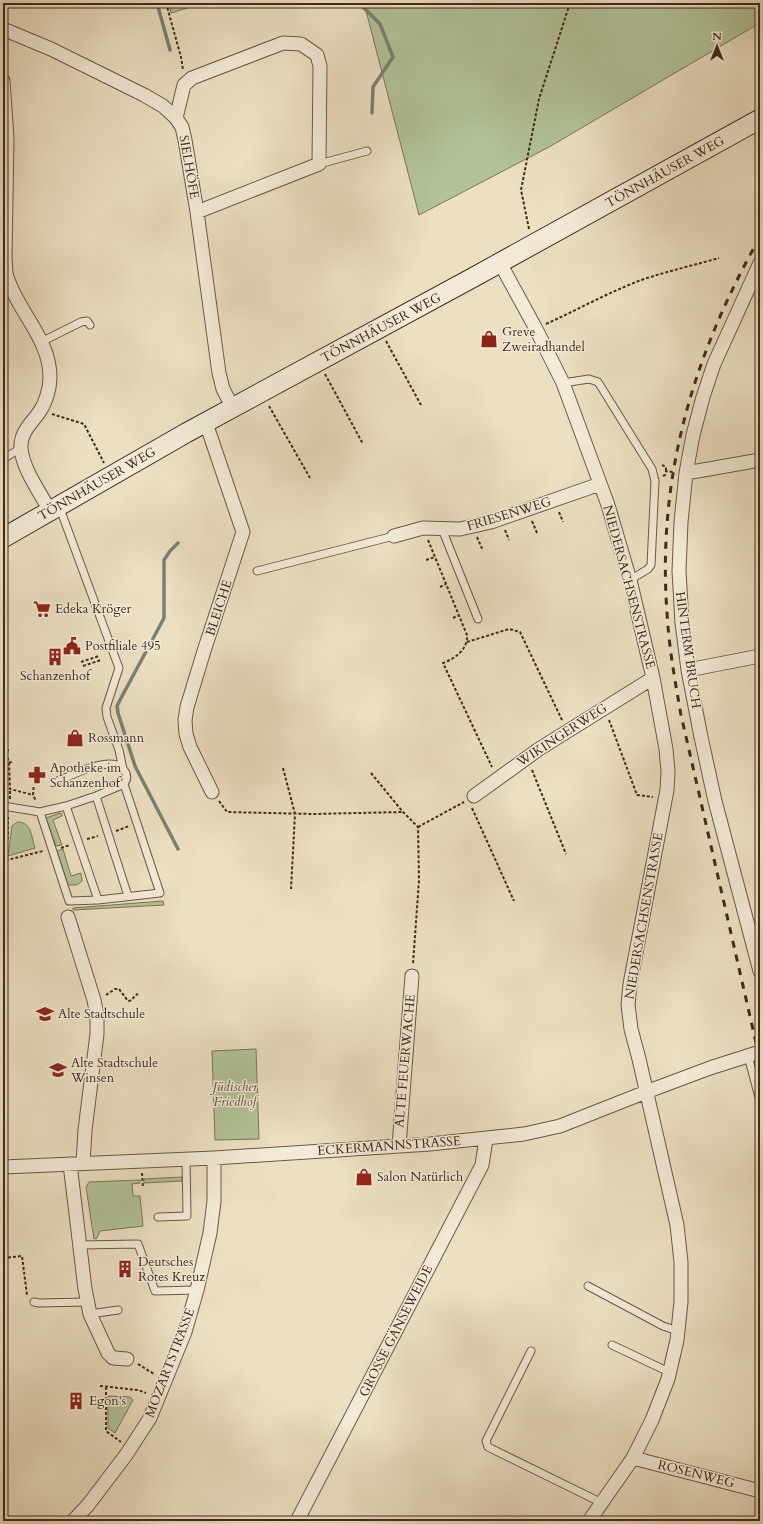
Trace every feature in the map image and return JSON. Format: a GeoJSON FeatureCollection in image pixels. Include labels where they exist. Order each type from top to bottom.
{"type":"FeatureCollection","features":[{"type":"Feature","properties":{"kind":"main road","name":"TÖNNHÄUSER WEG"},"geometry":{"type":"LineString","coordinates":[[3,538],[206,422],[319,362],[760,119]]}},
{"type":"Feature","properties":{"kind":"street","name":"SIELHÖFE"},"geometry":{"type":"LineString","coordinates":[[3,29],[51,49],[119,82],[163,106],[176,118],[182,127],[197,212],[219,373],[223,389],[233,408]]}},
{"type":"Feature","properties":{"kind":"street"},"geometry":{"type":"LineString","coordinates":[[176,118],[184,85],[192,78],[284,43],[301,44],[317,55],[320,66],[319,164],[197,212]]}},
{"type":"Feature","properties":{"kind":"street"},"geometry":{"type":"LineString","coordinates":[[3,80],[7,138],[5,259],[7,276],[13,291],[48,357],[50,377],[48,395],[41,410],[24,432],[21,448],[24,463],[55,509]]}},
{"type":"Feature","properties":{"kind":"street","name":"NIEDERSACHSENSTRASSE"},"geometry":{"type":"LineString","coordinates":[[500,263],[563,383],[608,505],[630,580],[653,678],[666,749],[668,771],[666,799],[630,984],[628,1005],[631,1029],[679,1240],[681,1262],[681,1302],[678,1331],[669,1372],[652,1420],[633,1458],[589,1521]]}},
{"type":"Feature","properties":{"kind":"street","name":"HINTERM BRUCH"},"geometry":{"type":"LineString","coordinates":[[760,263],[714,364],[693,435],[686,473],[681,522],[679,571],[682,623],[688,670],[715,801],[760,971]]}},
{"type":"Feature","properties":{"kind":"street","name":"BLEICHE"},"geometry":{"type":"LineString","coordinates":[[206,422],[243,532],[204,651],[187,707],[185,720],[186,734],[190,747],[212,792]]}},
{"type":"Feature","properties":{"kind":"street"},"geometry":{"type":"LineString","coordinates":[[686,473],[760,460]]}},
{"type":"Feature","properties":{"kind":"street","name":"FRIESENWEG"},"geometry":{"type":"LineString","coordinates":[[394,536],[423,528],[460,529],[491,522],[600,484]]}},
{"type":"Feature","properties":{"kind":"street"},"geometry":{"type":"LineString","coordinates":[[688,670],[760,656]]}},
{"type":"Feature","properties":{"kind":"street","name":"WIKINGERWEG"},"geometry":{"type":"LineString","coordinates":[[471,798],[526,758],[653,678]]}},
{"type":"Feature","properties":{"kind":"street"},"geometry":{"type":"LineString","coordinates":[[68,917],[94,1000],[97,1016],[98,1034],[85,1130],[83,1164]]}},
{"type":"Feature","properties":{"kind":"street","name":"ALTE FEUERWACHE"},"geometry":{"type":"LineString","coordinates":[[399,1146],[412,976]]}},
{"type":"Feature","properties":{"kind":"street","name":"ECKERMANNSTRASSE"},"geometry":{"type":"LineString","coordinates":[[3,1167],[214,1158],[399,1146],[524,1134],[560,1126],[646,1092],[754,1054]]}},
{"type":"Feature","properties":{"kind":"street","name":"GROSSE GÄNSEWEIDE"},"geometry":{"type":"LineString","coordinates":[[297,1521],[482,1165],[486,1138]]}},
{"type":"Feature","properties":{"kind":"street","name":"MOZARTSTRASSE"},"geometry":{"type":"LineString","coordinates":[[73,1521],[88,1505],[130,1449],[150,1418],[185,1332],[197,1290],[210,1233],[214,1201],[214,1158]]}},
{"type":"Feature","properties":{"kind":"street"},"geometry":{"type":"LineString","coordinates":[[70,1164],[88,1308],[108,1353],[113,1358],[127,1359]]}},
{"type":"Feature","properties":{"kind":"street","name":"ROSENWEG"},"geometry":{"type":"LineString","coordinates":[[633,1458],[760,1491]]}},
{"type":"Feature","properties":{"kind":"lane"},"geometry":{"type":"LineString","coordinates":[[319,164],[366,150]]}},
{"type":"Feature","properties":{"kind":"lane"},"geometry":{"type":"LineString","coordinates":[[41,342],[81,322],[87,321],[90,325]]}},
{"type":"Feature","properties":{"kind":"lane"},"geometry":{"type":"LineString","coordinates":[[563,383],[590,379],[598,382],[652,470],[655,481],[650,565],[648,569],[630,580]]}},
{"type":"Feature","properties":{"kind":"lane"},"geometry":{"type":"LineString","coordinates":[[3,459],[21,448]]}},
{"type":"Feature","properties":{"kind":"lane"},"geometry":{"type":"LineString","coordinates":[[40,812],[69,900],[98,900],[160,893],[124,784],[127,774],[123,769],[119,750],[107,716],[106,708],[119,668],[55,509]]}},
{"type":"Feature","properties":{"kind":"lane"},"geometry":{"type":"LineString","coordinates":[[442,529],[478,620]]}},
{"type":"Feature","properties":{"kind":"lane"},"geometry":{"type":"LineString","coordinates":[[257,571],[394,536]]}},
{"type":"Feature","properties":{"kind":"lane"},"geometry":{"type":"LineString","coordinates":[[58,781],[101,764],[112,764],[123,769]]}},
{"type":"Feature","properties":{"kind":"lane"},"geometry":{"type":"LineString","coordinates":[[6,806],[40,812],[66,806],[96,796],[124,784]]}},
{"type":"Feature","properties":{"kind":"lane"},"geometry":{"type":"LineString","coordinates":[[96,796],[128,896]]}},
{"type":"Feature","properties":{"kind":"lane"},"geometry":{"type":"LineString","coordinates":[[66,806],[98,900]]}},
{"type":"Feature","properties":{"kind":"lane"},"geometry":{"type":"LineString","coordinates":[[754,1054],[760,1101]]}},
{"type":"Feature","properties":{"kind":"lane"},"geometry":{"type":"LineString","coordinates":[[158,1217],[187,1216],[186,1159]]}},
{"type":"Feature","properties":{"kind":"lane"},"geometry":{"type":"LineString","coordinates":[[80,1245],[138,1244],[155,1291],[197,1290]]}},
{"type":"Feature","properties":{"kind":"lane"},"geometry":{"type":"LineString","coordinates":[[588,1286],[663,1326],[678,1331]]}},
{"type":"Feature","properties":{"kind":"lane"},"geometry":{"type":"LineString","coordinates":[[34,1302],[118,1310]]}},
{"type":"Feature","properties":{"kind":"lane"},"geometry":{"type":"LineString","coordinates":[[612,1345],[669,1372]]}},
{"type":"Feature","properties":{"kind":"lane"},"geometry":{"type":"LineString","coordinates":[[531,1351],[486,1441],[488,1447],[602,1503]]}},
{"type":"Feature","properties":{"kind":"path"},"geometry":{"type":"LineString","coordinates":[[166,3],[181,57],[184,85]]}},
{"type":"Feature","properties":{"kind":"path"},"geometry":{"type":"LineString","coordinates":[[531,246],[521,190],[539,99],[570,3]]}},
{"type":"Feature","properties":{"kind":"path"},"geometry":{"type":"LineString","coordinates":[[536,329],[609,294],[644,280],[679,268],[718,258]]}},
{"type":"Feature","properties":{"kind":"path"},"geometry":{"type":"LineString","coordinates":[[379,328],[421,405]]}},
{"type":"Feature","properties":{"kind":"path"},"geometry":{"type":"LineString","coordinates":[[319,362],[363,444]]}},
{"type":"Feature","properties":{"kind":"path"},"geometry":{"type":"LineString","coordinates":[[262,392],[310,478]]}},
{"type":"Feature","properties":{"kind":"path"},"geometry":{"type":"LineString","coordinates":[[41,410],[84,424],[111,476]]}},
{"type":"Feature","properties":{"kind":"path"},"geometry":{"type":"LineString","coordinates":[[655,481],[665,475],[666,471],[686,473]]}},
{"type":"Feature","properties":{"kind":"path"},"geometry":{"type":"LineString","coordinates":[[423,528],[467,634],[467,642],[464,648],[443,663],[497,779]]}},
{"type":"Feature","properties":{"kind":"path"},"geometry":{"type":"LineString","coordinates":[[426,560],[435,557]]}},
{"type":"Feature","properties":{"kind":"path"},"geometry":{"type":"LineString","coordinates":[[440,587],[446,584]]}},
{"type":"Feature","properties":{"kind":"path"},"geometry":{"type":"LineString","coordinates":[[453,618],[459,615]]}},
{"type":"Feature","properties":{"kind":"path"},"geometry":{"type":"LineString","coordinates":[[467,642],[509,629],[520,632],[567,731]]}},
{"type":"Feature","properties":{"kind":"path"},"geometry":{"type":"LineString","coordinates":[[81,662],[99,656]]}},
{"type":"Feature","properties":{"kind":"path"},"geometry":{"type":"LineString","coordinates":[[83,666],[101,660]]}},
{"type":"Feature","properties":{"kind":"path"},"geometry":{"type":"LineString","coordinates":[[604,708],[637,795],[666,799]]}},
{"type":"Feature","properties":{"kind":"path"},"geometry":{"type":"LineString","coordinates":[[3,743],[9,763],[10,789],[6,806],[8,837],[3,859]]}},
{"type":"Feature","properties":{"kind":"path"},"geometry":{"type":"LineString","coordinates":[[526,758],[566,854]]}},
{"type":"Feature","properties":{"kind":"path"},"geometry":{"type":"LineString","coordinates":[[9,763],[13,762]]}},
{"type":"Feature","properties":{"kind":"path"},"geometry":{"type":"LineString","coordinates":[[283,768],[295,814],[291,889]]}},
{"type":"Feature","properties":{"kind":"path"},"geometry":{"type":"LineString","coordinates":[[371,773],[403,812],[418,827],[419,880],[412,976]]}},
{"type":"Feature","properties":{"kind":"path"},"geometry":{"type":"LineString","coordinates":[[34,782],[33,795],[40,812]]}},
{"type":"Feature","properties":{"kind":"path"},"geometry":{"type":"LineString","coordinates":[[10,789],[33,795]]}},
{"type":"Feature","properties":{"kind":"path"},"geometry":{"type":"LineString","coordinates":[[212,792],[227,812],[295,814],[403,812]]}},
{"type":"Feature","properties":{"kind":"path"},"geometry":{"type":"LineString","coordinates":[[418,827],[471,798],[514,901]]}},
{"type":"Feature","properties":{"kind":"path"},"geometry":{"type":"LineString","coordinates":[[94,1000],[104,997],[115,989],[120,991],[124,998],[128,1001],[132,1000],[135,995],[138,994]]}},
{"type":"Feature","properties":{"kind":"path"},"geometry":{"type":"LineString","coordinates":[[3,1258],[22,1256],[28,1302],[34,1302]]}},
{"type":"Feature","properties":{"kind":"path"},"geometry":{"type":"LineString","coordinates":[[127,1359],[133,1361],[165,1382]]}},
{"type":"Feature","properties":{"kind":"path"},"geometry":{"type":"LineString","coordinates":[[100,1386],[138,1390],[158,1399]]}},
{"type":"Feature","properties":{"kind":"path"},"geometry":{"type":"LineString","coordinates":[[106,1387],[106,1431],[130,1449]]}},
{"type":"Feature","properties":{"kind":"green space"},"geometry":{"type":"Polygon","coordinates":[[[169,3],[203,3],[171,13],[169,3]]]}},
{"type":"Feature","properties":{"kind":"green space"},"geometry":{"type":"Polygon","coordinates":[[[364,3],[760,3],[760,23],[549,147],[419,215],[364,3]]]}},
{"type":"Feature","properties":{"kind":"green space"},"geometry":{"type":"Polygon","coordinates":[[[60,813],[62,816],[53,820],[62,845],[56,846],[46,818],[60,813]]]}},
{"type":"Feature","properties":{"kind":"green space"},"geometry":{"type":"Polygon","coordinates":[[[17,822],[26,824],[32,834],[35,848],[8,856],[12,826],[17,822]]]}},
{"type":"Feature","properties":{"kind":"green space"},"geometry":{"type":"Polygon","coordinates":[[[63,849],[71,876],[81,873],[82,881],[77,885],[68,885],[57,851],[63,849]]]}},
{"type":"Feature","properties":{"kind":"green space"},"geometry":{"type":"Polygon","coordinates":[[[163,901],[164,905],[73,910],[73,908],[163,901]]]}},
{"type":"Feature","properties":{"kind":"green space","name":"Jüdischer Friedhof"},"geometry":{"type":"Polygon","coordinates":[[[256,1049],[259,1139],[215,1140],[212,1051],[256,1049]]]}},
{"type":"Feature","properties":{"kind":"green space"},"geometry":{"type":"Polygon","coordinates":[[[182,1177],[182,1181],[144,1183],[144,1179],[182,1177]]]}},
{"type":"Feature","properties":{"kind":"green space"},"geometry":{"type":"Polygon","coordinates":[[[140,1180],[140,1183],[132,1184],[133,1196],[140,1196],[143,1226],[100,1231],[97,1238],[94,1239],[86,1187],[89,1182],[140,1180]]]}},
{"type":"Feature","properties":{"kind":"green space"},"geometry":{"type":"Polygon","coordinates":[[[108,1396],[130,1397],[133,1400],[115,1433],[108,1428],[108,1396]]]}},
{"type":"Feature","properties":{"kind":"waterway"},"geometry":{"type":"LineString","coordinates":[[157,3],[170,50]]}},
{"type":"Feature","properties":{"kind":"waterway"},"geometry":{"type":"LineString","coordinates":[[359,3],[380,24],[393,57],[373,87],[372,113]]}},
{"type":"Feature","properties":{"kind":"waterway"},"geometry":{"type":"LineString","coordinates":[[178,543],[164,560],[164,618],[117,706],[135,766],[178,849]]}},
{"type":"Feature","properties":{"kind":"railway"},"geometry":{"type":"LineString","coordinates":[[760,237],[736,281],[698,372],[674,465],[668,513],[665,563],[669,639],[681,715],[760,1060]]}},
{"type":"Feature","properties":{"kind":"place","name":"Greve Zweiradhandel"},"geometry":{"type":"Point","coordinates":[489,339]}},
{"type":"Feature","properties":{"kind":"place","name":"Edeka Kröger"},"geometry":{"type":"Point","coordinates":[42,609]}},
{"type":"Feature","properties":{"kind":"place","name":"Postfiliale 495"},"geometry":{"type":"Point","coordinates":[72,646]}},
{"type":"Feature","properties":{"kind":"place","name":"Schanzenhof"},"geometry":{"type":"Point","coordinates":[55,657]}},
{"type":"Feature","properties":{"kind":"place","name":"Rossmann"},"geometry":{"type":"Point","coordinates":[75,738]}},
{"type":"Feature","properties":{"kind":"place","name":"Apotheke im Schanzenhof"},"geometry":{"type":"Point","coordinates":[37,775]}},
{"type":"Feature","properties":{"kind":"place","name":"Alte Stadtschule"},"geometry":{"type":"Point","coordinates":[45,1014]}},
{"type":"Feature","properties":{"kind":"place","name":"Alte Stadtschule Winsen"},"geometry":{"type":"Point","coordinates":[58,1070]}},
{"type":"Feature","properties":{"kind":"place","name":"Salon Natürlich"},"geometry":{"type":"Point","coordinates":[364,1177]}},
{"type":"Feature","properties":{"kind":"place","name":"Deutsches Rotes Kreuz"},"geometry":{"type":"Point","coordinates":[125,1269]}},
{"type":"Feature","properties":{"kind":"place","name":"Egon's"},"geometry":{"type":"Point","coordinates":[76,1401]}}]}
